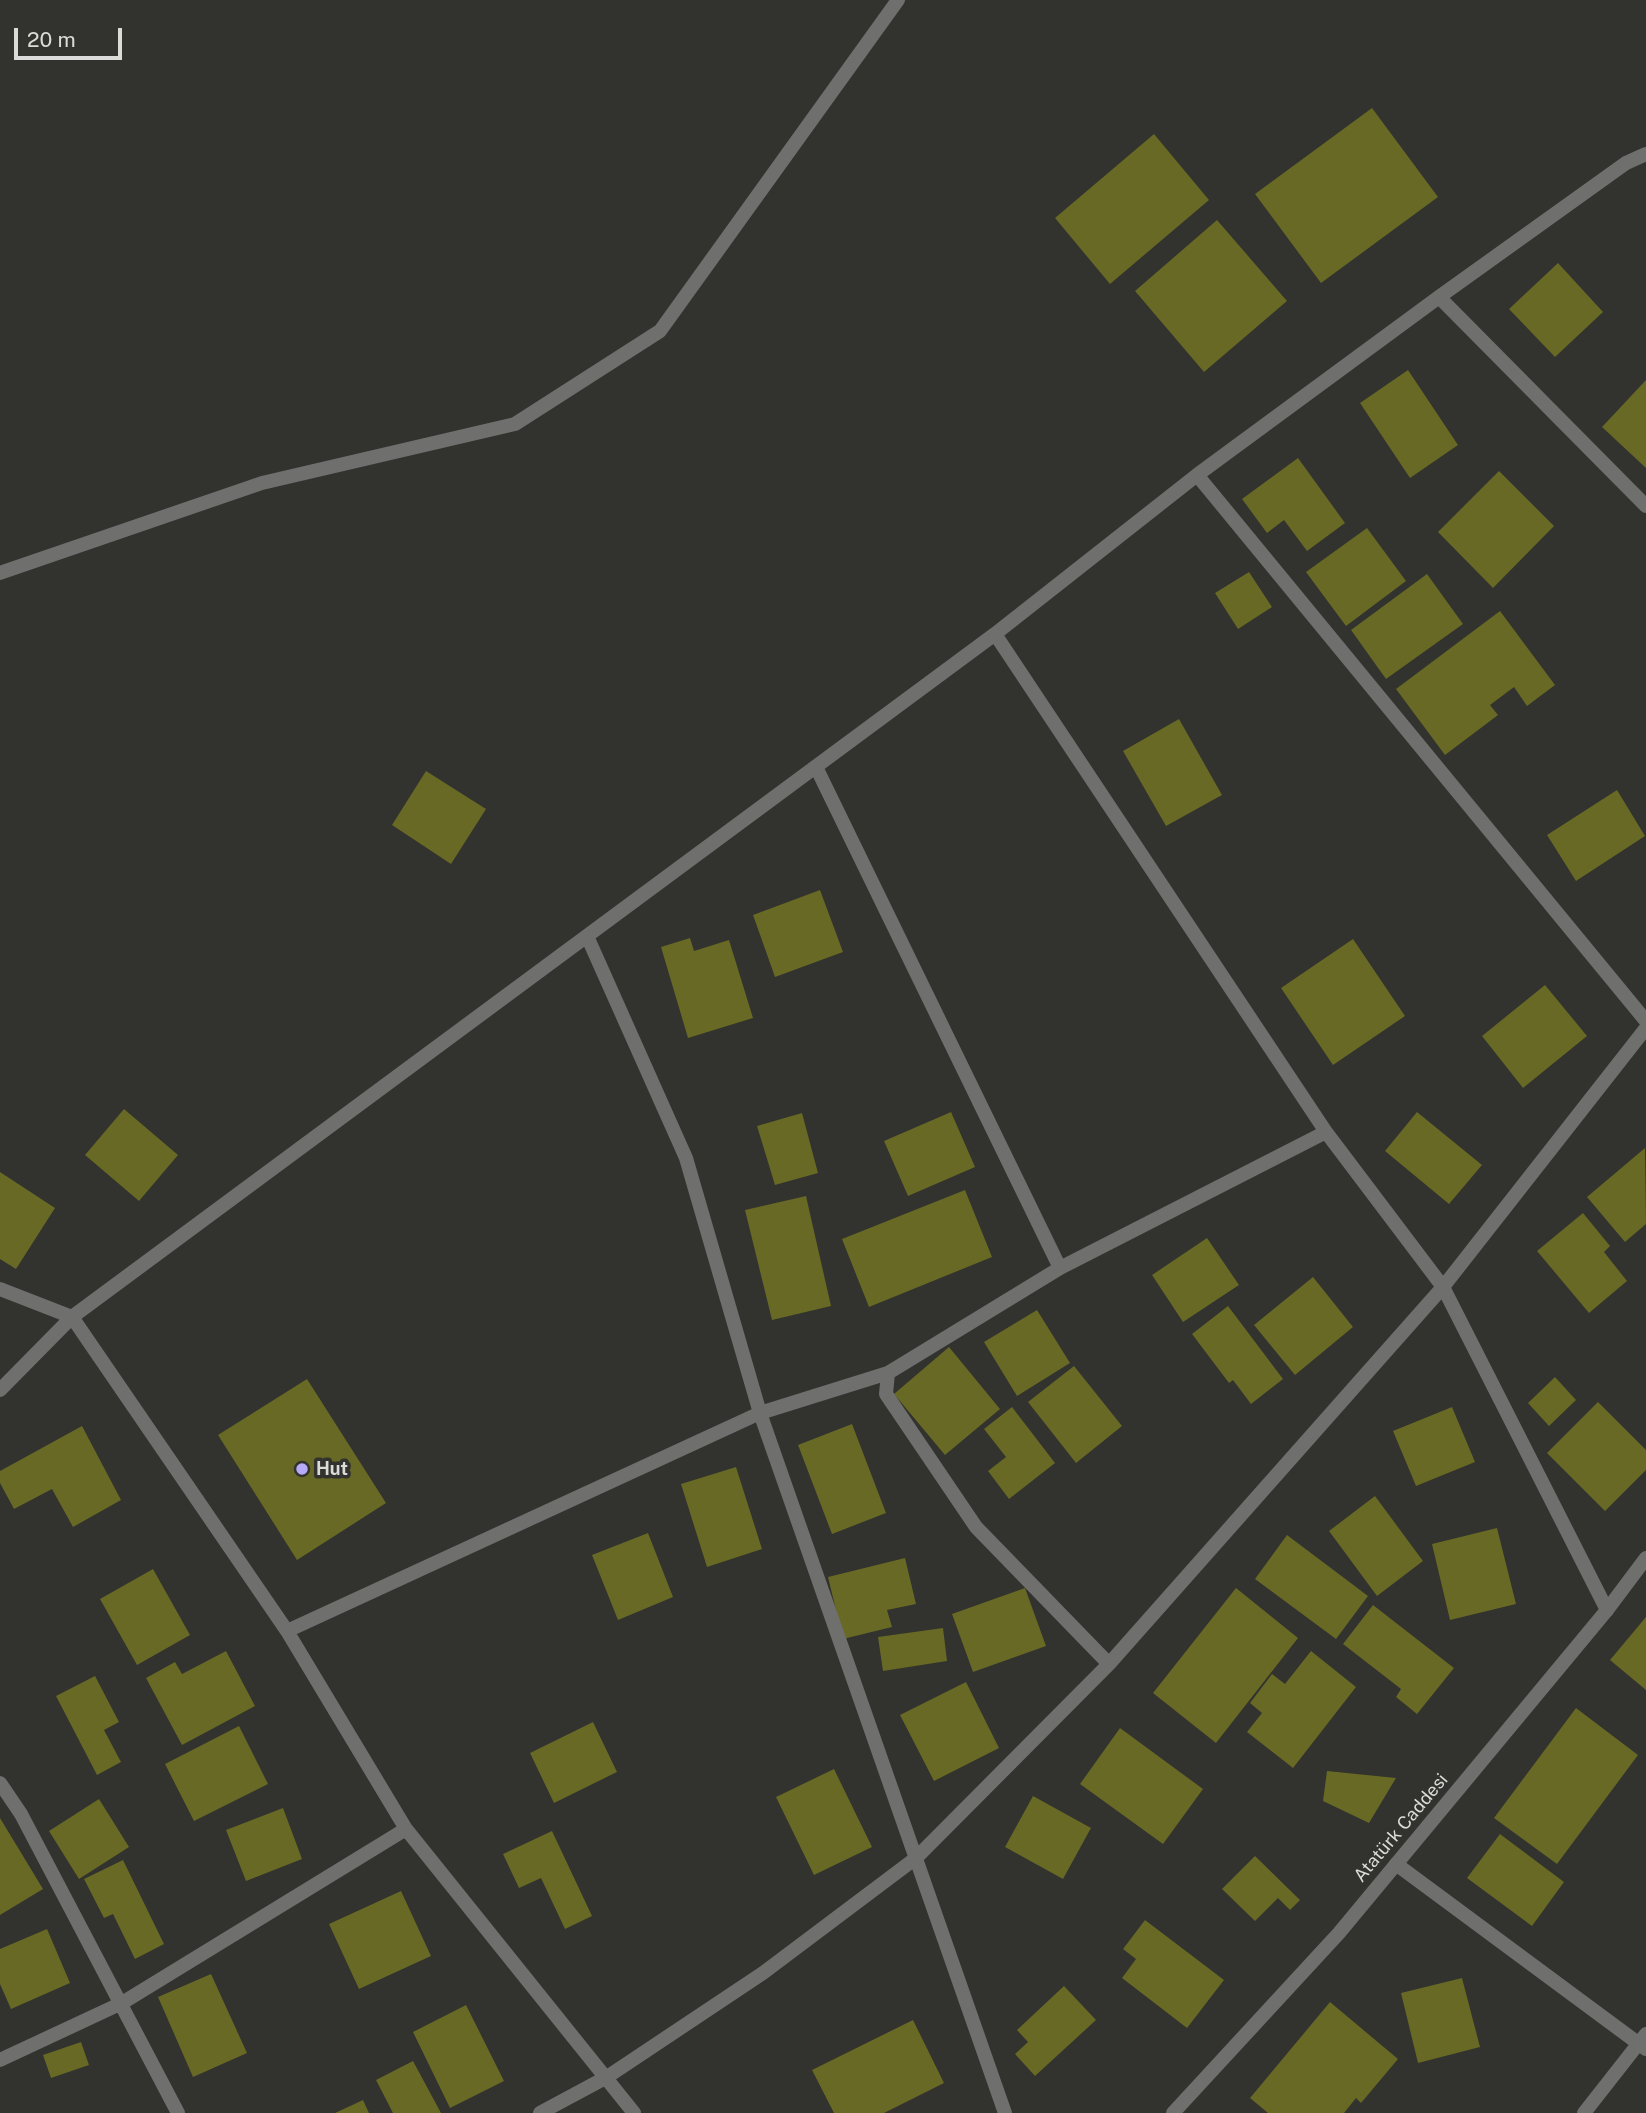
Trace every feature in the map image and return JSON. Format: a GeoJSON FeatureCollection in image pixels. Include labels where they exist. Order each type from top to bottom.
{"type":"FeatureCollection","features":[{"type":"Feature","properties":{"kind":"street"},"geometry":{"type":"LineString","coordinates":[[0,573],[262,483],[515,424],[660,331],[898,0]]}},
{"type":"Feature","properties":{"kind":"street"},"geometry":{"type":"LineString","coordinates":[[0,1390],[72,1317],[995,634],[1197,475],[1626,163],[1646,155]]}},
{"type":"Feature","properties":{"kind":"street"},"geometry":{"type":"LineString","coordinates":[[1439,297],[1646,506]]}},
{"type":"Feature","properties":{"kind":"street"},"geometry":{"type":"LineString","coordinates":[[1197,475],[1646,1021]]}},
{"type":"Feature","properties":{"kind":"street"},"geometry":{"type":"LineString","coordinates":[[995,634],[1326,1132],[1443,1287],[1607,1610]]}},
{"type":"Feature","properties":{"kind":"street"},"geometry":{"type":"LineString","coordinates":[[816,767],[1060,1268]]}},
{"type":"Feature","properties":{"kind":"street"},"geometry":{"type":"LineString","coordinates":[[587,936],[686,1158],[760,1413],[1006,2113]]}},
{"type":"Feature","properties":{"kind":"street"},"geometry":{"type":"LineString","coordinates":[[540,2113],[607,2077],[763,1973],[916,1858],[1109,1664],[1443,1287],[1646,1028]]}},
{"type":"Feature","properties":{"kind":"street"},"geometry":{"type":"LineString","coordinates":[[287,1631],[760,1413],[888,1373],[1060,1268],[1326,1132]]}},
{"type":"Feature","properties":{"kind":"street"},"geometry":{"type":"LineString","coordinates":[[0,1289],[72,1317],[287,1631],[406,1829],[634,2113]]}},
{"type":"Feature","properties":{"kind":"street"},"geometry":{"type":"LineString","coordinates":[[888,1373],[886,1394],[976,1527],[1109,1664]]}},
{"type":"Feature","properties":{"kind":"street","name":"Atatürk Caddesi"},"geometry":{"type":"LineString","coordinates":[[1173,2113],[1339,1933],[1607,1610],[1646,1558]]}},
{"type":"Feature","properties":{"kind":"street"},"geometry":{"type":"LineString","coordinates":[[0,1783],[21,1814],[178,2113]]}},
{"type":"Feature","properties":{"kind":"street"},"geometry":{"type":"LineString","coordinates":[[0,2060],[122,2003],[406,1829]]}},
{"type":"Feature","properties":{"kind":"street"},"geometry":{"type":"LineString","coordinates":[[1396,1864],[1644,2042],[1584,2113]]}},
{"type":"Feature","properties":{"kind":"building"},"geometry":{"type":"Polygon","coordinates":[[[1372,108],[1438,197],[1321,283],[1255,194],[1372,108]]]}},
{"type":"Feature","properties":{"kind":"building"},"geometry":{"type":"Polygon","coordinates":[[[1154,134],[1209,200],[1110,284],[1055,218],[1154,134]]]}},
{"type":"Feature","properties":{"kind":"building"},"geometry":{"type":"Polygon","coordinates":[[[1217,220],[1287,301],[1204,372],[1135,291],[1217,220]]]}},
{"type":"Feature","properties":{"kind":"building"},"geometry":{"type":"Polygon","coordinates":[[[1558,263],[1603,312],[1555,357],[1509,309],[1558,263]]]}},
{"type":"Feature","properties":{"kind":"building"},"geometry":{"type":"Polygon","coordinates":[[[1408,370],[1458,445],[1410,478],[1360,403],[1408,370]]]}},
{"type":"Feature","properties":{"kind":"building"},"geometry":{"type":"Polygon","coordinates":[[[1646,380],[1646,468],[1602,427],[1646,380]]]}},
{"type":"Feature","properties":{"kind":"building"},"geometry":{"type":"Polygon","coordinates":[[[1298,458],[1345,523],[1307,551],[1284,520],[1267,533],[1242,499],[1298,458]]]}},
{"type":"Feature","properties":{"kind":"building"},"geometry":{"type":"Polygon","coordinates":[[[1499,471],[1554,526],[1493,588],[1438,532],[1499,471]]]}},
{"type":"Feature","properties":{"kind":"building"},"geometry":{"type":"Polygon","coordinates":[[[1367,528],[1406,581],[1346,626],[1306,572],[1367,528]]]}},
{"type":"Feature","properties":{"kind":"building"},"geometry":{"type":"Polygon","coordinates":[[[1249,572],[1272,607],[1238,629],[1215,593],[1249,572]]]}},
{"type":"Feature","properties":{"kind":"building"},"geometry":{"type":"Polygon","coordinates":[[[1427,574],[1463,624],[1386,679],[1351,630],[1427,574]]]}},
{"type":"Feature","properties":{"kind":"building"},"geometry":{"type":"Polygon","coordinates":[[[1500,611],[1555,685],[1527,706],[1514,687],[1490,705],[1498,715],[1445,755],[1396,689],[1500,611]]]}},
{"type":"Feature","properties":{"kind":"building"},"geometry":{"type":"Polygon","coordinates":[[[1179,719],[1222,795],[1166,826],[1123,751],[1179,719]]]}},
{"type":"Feature","properties":{"kind":"building"},"geometry":{"type":"Polygon","coordinates":[[[426,771],[486,809],[451,864],[392,825],[426,771]]]}},
{"type":"Feature","properties":{"kind":"building"},"geometry":{"type":"Polygon","coordinates":[[[1617,790],[1645,836],[1576,881],[1547,835],[1617,790]]]}},
{"type":"Feature","properties":{"kind":"building"},"geometry":{"type":"Polygon","coordinates":[[[820,890],[843,952],[775,977],[753,915],[820,890]]]}},
{"type":"Feature","properties":{"kind":"building"},"geometry":{"type":"Polygon","coordinates":[[[690,938],[694,951],[729,940],[753,1018],[688,1038],[661,947],[690,938]]]}},
{"type":"Feature","properties":{"kind":"building"},"geometry":{"type":"Polygon","coordinates":[[[1353,939],[1405,1016],[1333,1065],[1281,988],[1353,939]]]}},
{"type":"Feature","properties":{"kind":"building"},"geometry":{"type":"Polygon","coordinates":[[[1545,985],[1587,1036],[1523,1088],[1482,1036],[1545,985]]]}},
{"type":"Feature","properties":{"kind":"building"},"geometry":{"type":"Polygon","coordinates":[[[124,1109],[178,1155],[139,1201],[85,1155],[124,1109]]]}},
{"type":"Feature","properties":{"kind":"building"},"geometry":{"type":"Polygon","coordinates":[[[951,1112],[975,1167],[908,1196],[884,1141],[951,1112]]]}},
{"type":"Feature","properties":{"kind":"building"},"geometry":{"type":"Polygon","coordinates":[[[1417,1112],[1482,1165],[1449,1204],[1385,1151],[1417,1112]]]}},
{"type":"Feature","properties":{"kind":"building"},"geometry":{"type":"Polygon","coordinates":[[[802,1113],[818,1173],[775,1185],[757,1126],[802,1113]]]}},
{"type":"Feature","properties":{"kind":"building"},"geometry":{"type":"Polygon","coordinates":[[[1645,1148],[1646,1224],[1625,1242],[1587,1197],[1645,1148]]]}},
{"type":"Feature","properties":{"kind":"building"},"geometry":{"type":"Polygon","coordinates":[[[0,1172],[55,1208],[16,1269],[0,1259],[0,1172]]]}},
{"type":"Feature","properties":{"kind":"building"},"geometry":{"type":"Polygon","coordinates":[[[965,1190],[992,1257],[869,1307],[842,1239],[965,1190]]]}},
{"type":"Feature","properties":{"kind":"building"},"geometry":{"type":"Polygon","coordinates":[[[806,1196],[831,1306],[772,1320],[745,1210],[806,1196]]]}},
{"type":"Feature","properties":{"kind":"building"},"geometry":{"type":"Polygon","coordinates":[[[1583,1213],[1610,1246],[1604,1252],[1627,1281],[1589,1313],[1537,1251],[1583,1213]]]}},
{"type":"Feature","properties":{"kind":"building"},"geometry":{"type":"Polygon","coordinates":[[[1207,1238],[1239,1285],[1183,1322],[1152,1275],[1207,1238]]]}},
{"type":"Feature","properties":{"kind":"building"},"geometry":{"type":"Polygon","coordinates":[[[1313,1277],[1353,1327],[1295,1375],[1254,1325],[1313,1277]]]}},
{"type":"Feature","properties":{"kind":"building"},"geometry":{"type":"Polygon","coordinates":[[[1228,1306],[1283,1379],[1251,1404],[1233,1380],[1229,1383],[1192,1334],[1228,1306]]]}},
{"type":"Feature","properties":{"kind":"building"},"geometry":{"type":"Polygon","coordinates":[[[1037,1310],[1070,1363],[1017,1396],[984,1342],[1037,1310]]]}},
{"type":"Feature","properties":{"kind":"building"},"geometry":{"type":"Polygon","coordinates":[[[949,1347],[1000,1409],[945,1455],[894,1394],[949,1347]]]}},
{"type":"Feature","properties":{"kind":"building"},"geometry":{"type":"Polygon","coordinates":[[[1074,1366],[1122,1426],[1076,1463],[1028,1402],[1074,1366]]]}},
{"type":"Feature","properties":{"kind":"building"},"geometry":{"type":"Polygon","coordinates":[[[1555,1377],[1576,1400],[1549,1426],[1528,1403],[1555,1377]]]}},
{"type":"Feature","properties":{"kind":"building","name":"Hut"},"geometry":{"type":"Polygon","coordinates":[[[307,1379],[386,1503],[297,1560],[218,1435],[307,1379]]]}},
{"type":"Feature","properties":{"kind":"building"},"geometry":{"type":"Polygon","coordinates":[[[1598,1402],[1646,1450],[1646,1470],[1605,1511],[1547,1453],[1598,1402]]]}},
{"type":"Feature","properties":{"kind":"building"},"geometry":{"type":"Polygon","coordinates":[[[1012,1407],[1055,1463],[1009,1499],[988,1471],[1006,1457],[984,1429],[1012,1407]]]}},
{"type":"Feature","properties":{"kind":"building"},"geometry":{"type":"Polygon","coordinates":[[[1452,1407],[1475,1462],[1416,1486],[1393,1431],[1452,1407]]]}},
{"type":"Feature","properties":{"kind":"building"},"geometry":{"type":"Polygon","coordinates":[[[852,1424],[886,1513],[832,1534],[798,1445],[852,1424]]]}},
{"type":"Feature","properties":{"kind":"building"},"geometry":{"type":"Polygon","coordinates":[[[82,1426],[121,1500],[73,1527],[52,1489],[14,1509],[0,1483],[0,1471],[82,1426]]]}},
{"type":"Feature","properties":{"kind":"building"},"geometry":{"type":"Polygon","coordinates":[[[736,1467],[762,1549],[707,1567],[681,1484],[736,1467]]]}},
{"type":"Feature","properties":{"kind":"building"},"geometry":{"type":"Polygon","coordinates":[[[1375,1496],[1423,1561],[1377,1596],[1329,1531],[1375,1496]]]}},
{"type":"Feature","properties":{"kind":"building"},"geometry":{"type":"Polygon","coordinates":[[[1497,1528],[1516,1604],[1450,1620],[1432,1544],[1497,1528]]]}},
{"type":"Feature","properties":{"kind":"building"},"geometry":{"type":"Polygon","coordinates":[[[648,1533],[673,1597],[618,1620],[592,1555],[648,1533]]]}},
{"type":"Feature","properties":{"kind":"building"},"geometry":{"type":"Polygon","coordinates":[[[1287,1535],[1368,1596],[1336,1639],[1255,1579],[1287,1535]]]}},
{"type":"Feature","properties":{"kind":"building"},"geometry":{"type":"Polygon","coordinates":[[[905,1558],[916,1604],[887,1610],[892,1627],[843,1639],[828,1577],[905,1558]]]}},
{"type":"Feature","properties":{"kind":"building"},"geometry":{"type":"Polygon","coordinates":[[[153,1569],[190,1635],[137,1665],[100,1599],[153,1569]]]}},
{"type":"Feature","properties":{"kind":"building"},"geometry":{"type":"Polygon","coordinates":[[[1025,1588],[1046,1646],[973,1672],[952,1614],[1025,1588]]]}},
{"type":"Feature","properties":{"kind":"building"},"geometry":{"type":"Polygon","coordinates":[[[1236,1588],[1298,1638],[1216,1743],[1153,1693],[1236,1588]]]}},
{"type":"Feature","properties":{"kind":"building"},"geometry":{"type":"Polygon","coordinates":[[[1373,1605],[1454,1668],[1417,1714],[1396,1697],[1401,1689],[1343,1644],[1373,1605]]]}},
{"type":"Feature","properties":{"kind":"building"},"geometry":{"type":"Polygon","coordinates":[[[1646,1617],[1646,1690],[1610,1660],[1646,1617]]]}},
{"type":"Feature","properties":{"kind":"building"},"geometry":{"type":"Polygon","coordinates":[[[943,1628],[947,1661],[883,1671],[878,1637],[943,1628]]]}},
{"type":"Feature","properties":{"kind":"building"},"geometry":{"type":"Polygon","coordinates":[[[226,1651],[255,1706],[182,1745],[146,1678],[175,1662],[182,1674],[226,1651]]]}},
{"type":"Feature","properties":{"kind":"building"},"geometry":{"type":"Polygon","coordinates":[[[1311,1651],[1356,1687],[1293,1768],[1247,1732],[1262,1713],[1250,1703],[1272,1674],[1285,1684],[1311,1651]]]}},
{"type":"Feature","properties":{"kind":"building"},"geometry":{"type":"Polygon","coordinates":[[[95,1676],[119,1722],[104,1730],[121,1762],[97,1775],[56,1696],[95,1676]]]}},
{"type":"Feature","properties":{"kind":"building"},"geometry":{"type":"Polygon","coordinates":[[[966,1682],[999,1748],[934,1781],[900,1715],[966,1682]]]}},
{"type":"Feature","properties":{"kind":"building"},"geometry":{"type":"Polygon","coordinates":[[[1576,1708],[1638,1755],[1557,1864],[1494,1818],[1576,1708]]]}},
{"type":"Feature","properties":{"kind":"building"},"geometry":{"type":"Polygon","coordinates":[[[593,1722],[617,1772],[554,1803],[530,1753],[593,1722]]]}},
{"type":"Feature","properties":{"kind":"building"},"geometry":{"type":"Polygon","coordinates":[[[239,1726],[268,1784],[194,1821],[165,1764],[239,1726]]]}},
{"type":"Feature","properties":{"kind":"building"},"geometry":{"type":"Polygon","coordinates":[[[1120,1728],[1203,1789],[1163,1844],[1080,1784],[1120,1728]]]}},
{"type":"Feature","properties":{"kind":"building"},"geometry":{"type":"Polygon","coordinates":[[[834,1769],[872,1847],[814,1875],[776,1797],[834,1769]]]}},
{"type":"Feature","properties":{"kind":"building"},"geometry":{"type":"Polygon","coordinates":[[[1327,1771],[1396,1778],[1369,1823],[1323,1801],[1327,1771]]]}},
{"type":"Feature","properties":{"kind":"building"},"geometry":{"type":"Polygon","coordinates":[[[1033,1796],[1091,1828],[1063,1879],[1005,1847],[1033,1796]]]}},
{"type":"Feature","properties":{"kind":"building"},"geometry":{"type":"Polygon","coordinates":[[[99,1799],[129,1847],[79,1879],[49,1831],[99,1799]]]}},
{"type":"Feature","properties":{"kind":"building"},"geometry":{"type":"Polygon","coordinates":[[[283,1808],[302,1859],[246,1881],[226,1830],[283,1808]]]}},
{"type":"Feature","properties":{"kind":"building"},"geometry":{"type":"Polygon","coordinates":[[[0,1818],[43,1889],[0,1915],[0,1818]]]}},
{"type":"Feature","properties":{"kind":"building"},"geometry":{"type":"Polygon","coordinates":[[[552,1831],[592,1916],[565,1929],[541,1878],[519,1888],[503,1854],[552,1831]]]}},
{"type":"Feature","properties":{"kind":"building"},"geometry":{"type":"Polygon","coordinates":[[[1500,1834],[1564,1882],[1532,1926],[1467,1878],[1500,1834]]]}},
{"type":"Feature","properties":{"kind":"building"},"geometry":{"type":"Polygon","coordinates":[[[1255,1856],[1300,1900],[1290,1910],[1278,1898],[1255,1921],[1222,1889],[1255,1856]]]}},
{"type":"Feature","properties":{"kind":"building"},"geometry":{"type":"Polygon","coordinates":[[[123,1860],[164,1944],[135,1959],[113,1914],[104,1918],[84,1879],[123,1860]]]}},
{"type":"Feature","properties":{"kind":"building"},"geometry":{"type":"Polygon","coordinates":[[[401,1891],[431,1956],[359,1989],[329,1924],[401,1891]]]}},
{"type":"Feature","properties":{"kind":"building"},"geometry":{"type":"Polygon","coordinates":[[[1145,1920],[1224,1980],[1187,2028],[1122,1978],[1136,1959],[1123,1949],[1145,1920]]]}},
{"type":"Feature","properties":{"kind":"building"},"geometry":{"type":"Polygon","coordinates":[[[47,1929],[70,1983],[11,2009],[0,1984],[0,1949],[47,1929]]]}},
{"type":"Feature","properties":{"kind":"building"},"geometry":{"type":"Polygon","coordinates":[[[211,1974],[247,2053],[193,2077],[158,1997],[211,1974]]]}},
{"type":"Feature","properties":{"kind":"building"},"geometry":{"type":"Polygon","coordinates":[[[1462,1978],[1480,2047],[1418,2063],[1401,1993],[1462,1978]]]}},
{"type":"Feature","properties":{"kind":"building"},"geometry":{"type":"Polygon","coordinates":[[[1064,1986],[1096,2020],[1035,2076],[1015,2054],[1028,2042],[1017,2030],[1064,1986]]]}},
{"type":"Feature","properties":{"kind":"building"},"geometry":{"type":"Polygon","coordinates":[[[1330,2002],[1398,2059],[1361,2103],[1356,2098],[1344,2113],[1268,2113],[1250,2098],[1330,2002]]]}},
{"type":"Feature","properties":{"kind":"building"},"geometry":{"type":"Polygon","coordinates":[[[466,2005],[504,2081],[450,2108],[413,2032],[466,2005]]]}},
{"type":"Feature","properties":{"kind":"building"},"geometry":{"type":"Polygon","coordinates":[[[913,2020],[944,2083],[884,2113],[834,2113],[812,2070],[913,2020]]]}},
{"type":"Feature","properties":{"kind":"building"},"geometry":{"type":"Polygon","coordinates":[[[81,2042],[89,2065],[51,2078],[43,2055],[81,2042]]]}},
{"type":"Feature","properties":{"kind":"building"},"geometry":{"type":"Polygon","coordinates":[[[413,2061],[441,2113],[393,2113],[376,2080],[413,2061]]]}},
{"type":"Feature","properties":{"kind":"building"},"geometry":{"type":"Polygon","coordinates":[[[363,2100],[369,2113],[335,2113],[363,2100]]]}},
{"type":"Feature","properties":{"kind":"place","name":"Hut"},"geometry":{"type":"Point","coordinates":[302,1469]}}]}
